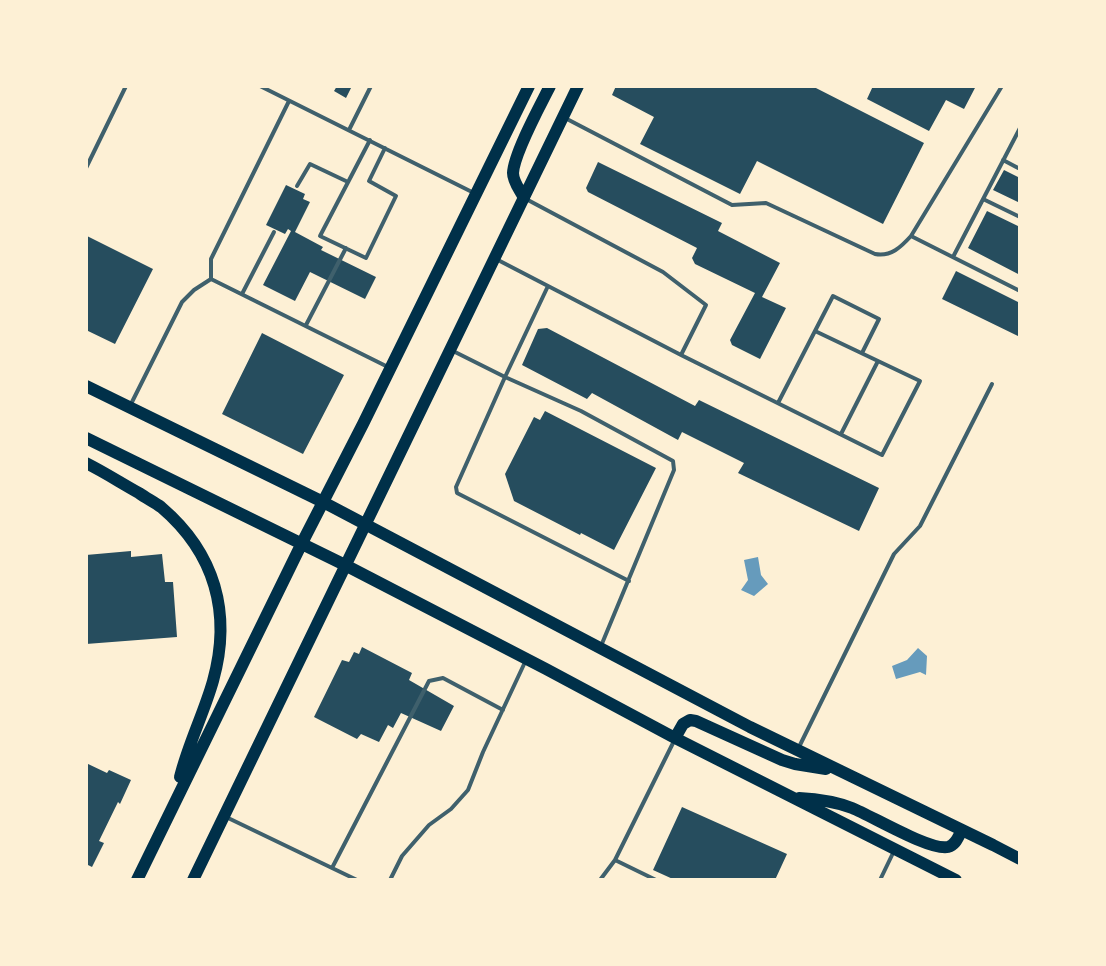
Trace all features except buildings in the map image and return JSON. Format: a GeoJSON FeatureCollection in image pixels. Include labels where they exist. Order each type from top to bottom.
{"type":"FeatureCollection","features":[{"type":"Feature","properties":{"kind":"main road"},"geometry":{"type":"LineString","coordinates":[[137,880],[529,86]]}},
{"type":"Feature","properties":{"kind":"main road"},"geometry":{"type":"LineString","coordinates":[[524,198],[515,183],[513,174],[515,160],[550,86]]}},
{"type":"Feature","properties":{"kind":"main road"},"geometry":{"type":"LineString","coordinates":[[193,880],[578,86]]}},
{"type":"Feature","properties":{"kind":"main road"},"geometry":{"type":"LineString","coordinates":[[86,386],[323,502],[797,752],[1020,859]]}},
{"type":"Feature","properties":{"kind":"main road"},"geometry":{"type":"LineString","coordinates":[[86,438],[345,565],[675,738],[956,880]]}},
{"type":"Feature","properties":{"kind":"main road"},"geometry":{"type":"LineString","coordinates":[[86,463],[160,506],[179,524],[199,550],[210,570],[217,590],[221,617],[221,643],[213,681],[181,772],[172,807]]}},
{"type":"Feature","properties":{"kind":"main road"},"geometry":{"type":"LineString","coordinates":[[675,738],[683,724],[690,720],[696,721],[795,764],[836,770]]}},
{"type":"Feature","properties":{"kind":"main road"},"geometry":{"type":"LineString","coordinates":[[793,798],[817,799],[852,808],[941,848],[955,844],[962,830]]}},
{"type":"Feature","properties":{"kind":"main road"},"geometry":{"type":"LineString","coordinates":[[142,880],[147,858]]}},
{"type":"Feature","properties":{"kind":"lane"},"geometry":{"type":"LineString","coordinates":[[86,168],[126,86]]}},
{"type":"Feature","properties":{"kind":"lane"},"geometry":{"type":"LineString","coordinates":[[260,86],[476,194]]}},
{"type":"Feature","properties":{"kind":"lane"},"geometry":{"type":"LineString","coordinates":[[349,130],[371,86]]}},
{"type":"Feature","properties":{"kind":"lane"},"geometry":{"type":"LineString","coordinates":[[564,117],[732,205],[766,203],[883,256],[902,246],[911,236],[1002,86]]}},
{"type":"Feature","properties":{"kind":"lane"},"geometry":{"type":"LineString","coordinates":[[211,279],[211,259],[290,101]]}},
{"type":"Feature","properties":{"kind":"lane"},"geometry":{"type":"LineString","coordinates":[[953,257],[1020,128]]}},
{"type":"Feature","properties":{"kind":"lane"},"geometry":{"type":"LineString","coordinates":[[370,140],[320,236],[366,258],[396,196],[369,181],[385,148]]}},
{"type":"Feature","properties":{"kind":"lane"},"geometry":{"type":"LineString","coordinates":[[1003,160],[1020,169]]}},
{"type":"Feature","properties":{"kind":"lane"},"geometry":{"type":"LineString","coordinates":[[297,186],[310,164],[348,182]]}},
{"type":"Feature","properties":{"kind":"lane"},"geometry":{"type":"LineString","coordinates":[[524,198],[663,272],[706,305],[682,355]]}},
{"type":"Feature","properties":{"kind":"lane"},"geometry":{"type":"LineString","coordinates":[[983,199],[1020,217]]}},
{"type":"Feature","properties":{"kind":"lane"},"geometry":{"type":"LineString","coordinates":[[242,294],[274,232]]}},
{"type":"Feature","properties":{"kind":"lane"},"geometry":{"type":"LineString","coordinates":[[911,236],[1020,291]]}},
{"type":"Feature","properties":{"kind":"lane"},"geometry":{"type":"LineString","coordinates":[[306,325],[346,248]]}},
{"type":"Feature","properties":{"kind":"lane"},"geometry":{"type":"LineString","coordinates":[[495,258],[682,355],[882,454],[920,381],[815,331]]}},
{"type":"Feature","properties":{"kind":"lane"},"geometry":{"type":"LineString","coordinates":[[211,279],[390,368]]}},
{"type":"Feature","properties":{"kind":"lane"},"geometry":{"type":"LineString","coordinates":[[130,408],[182,302],[194,290],[211,279]]}},
{"type":"Feature","properties":{"kind":"lane"},"geometry":{"type":"LineString","coordinates":[[548,286],[505,376],[456,487],[457,492],[629,581]]}},
{"type":"Feature","properties":{"kind":"lane"},"geometry":{"type":"LineString","coordinates":[[778,403],[833,296],[879,319],[862,353]]}},
{"type":"Feature","properties":{"kind":"lane"},"geometry":{"type":"LineString","coordinates":[[450,350],[581,411],[673,461],[674,470],[600,648]]}},
{"type":"Feature","properties":{"kind":"lane"},"geometry":{"type":"LineString","coordinates":[[841,434],[878,361]]}},
{"type":"Feature","properties":{"kind":"lane"},"geometry":{"type":"LineString","coordinates":[[797,752],[894,554],[920,526],[992,384]]}},
{"type":"Feature","properties":{"kind":"lane"},"geometry":{"type":"LineString","coordinates":[[390,880],[402,856],[429,824],[451,809],[468,790],[526,659]]}},
{"type":"Feature","properties":{"kind":"lane"},"geometry":{"type":"LineString","coordinates":[[332,868],[429,681],[444,678],[503,710]]}},
{"type":"Feature","properties":{"kind":"lane"},"geometry":{"type":"LineString","coordinates":[[600,880],[615,860],[675,738]]}},
{"type":"Feature","properties":{"kind":"lane"},"geometry":{"type":"LineString","coordinates":[[224,816],[358,880]]}},
{"type":"Feature","properties":{"kind":"lane"},"geometry":{"type":"LineString","coordinates":[[880,880],[895,849]]}},
{"type":"Feature","properties":{"kind":"lane"},"geometry":{"type":"LineString","coordinates":[[615,860],[656,880]]}},
{"type":"Feature","properties":{"kind":"water"},"geometry":{"type":"Polygon","coordinates":[[[758,557],[761,575],[768,584],[754,596],[741,590],[748,580],[744,560],[758,557]]]}},
{"type":"Feature","properties":{"kind":"water"},"geometry":{"type":"Polygon","coordinates":[[[918,648],[927,656],[926,675],[920,672],[896,679],[892,666],[907,660],[918,648]]]}}]}
